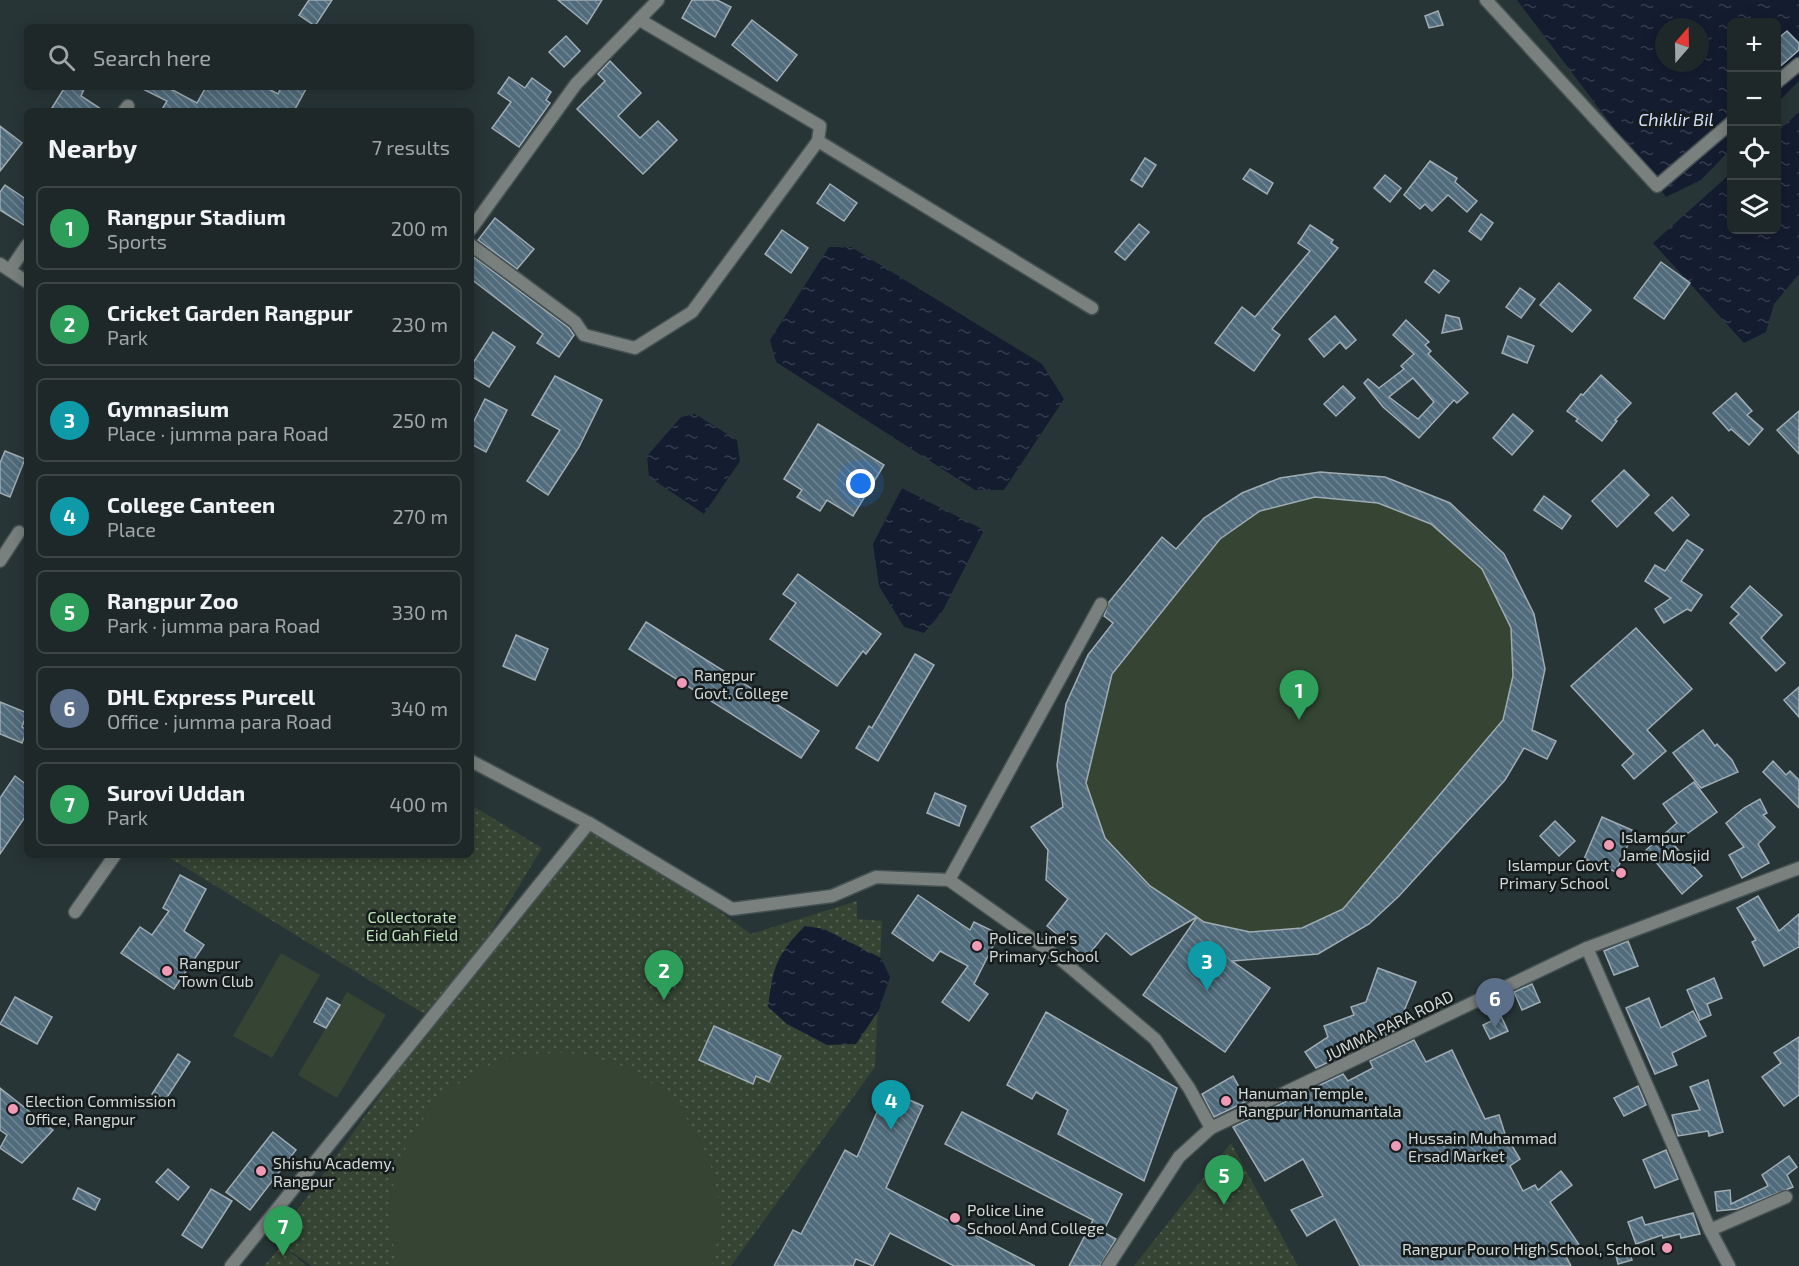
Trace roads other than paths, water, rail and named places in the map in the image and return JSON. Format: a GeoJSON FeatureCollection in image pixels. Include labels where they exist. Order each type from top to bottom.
{"type":"FeatureCollection","features":[{"type":"Feature","properties":{"kind":"street"},"geometry":{"type":"LineString","coordinates":[[474,225],[576,84],[658,0]]}},
{"type":"Feature","properties":{"kind":"street"},"geometry":{"type":"LineString","coordinates":[[1486,0],[1657,186],[1727,125]]}},
{"type":"Feature","properties":{"kind":"street"},"geometry":{"type":"LineString","coordinates":[[474,247],[575,322],[584,335],[635,348],[692,312],[818,141],[820,126],[640,21]]}},
{"type":"Feature","properties":{"kind":"street"},"geometry":{"type":"LineString","coordinates":[[1781,79],[1799,64]]}},
{"type":"Feature","properties":{"kind":"street"},"geometry":{"type":"LineString","coordinates":[[818,141],[1092,308]]}},
{"type":"Feature","properties":{"kind":"street"},"geometry":{"type":"LineString","coordinates":[[24,248],[5,267],[24,280]]}},
{"type":"Feature","properties":{"kind":"street"},"geometry":{"type":"LineString","coordinates":[[0,561],[19,532]]}},
{"type":"Feature","properties":{"kind":"street"},"geometry":{"type":"LineString","coordinates":[[949,880],[1101,604]]}},
{"type":"Feature","properties":{"kind":"street"},"geometry":{"type":"LineString","coordinates":[[474,763],[589,823],[732,909],[832,896],[876,877],[949,880],[1059,958],[1155,1040],[1189,1088],[1211,1128]]}},
{"type":"Feature","properties":{"kind":"street"},"geometry":{"type":"LineString","coordinates":[[231,1266],[589,823]]}},
{"type":"Feature","properties":{"kind":"street"},"geometry":{"type":"LineString","coordinates":[[75,912],[113,858]]}},
{"type":"Feature","properties":{"kind":"street","name":"JUMMA PARA ROAD"},"geometry":{"type":"LineString","coordinates":[[1107,1266],[1179,1157],[1211,1128],[1587,948],[1799,868]]}},
{"type":"Feature","properties":{"kind":"street"},"geometry":{"type":"LineString","coordinates":[[1587,948],[1710,1230],[1729,1266]]}},
{"type":"Feature","properties":{"kind":"street"},"geometry":{"type":"LineString","coordinates":[[1710,1230],[1786,1197]]}},
{"type":"Feature","properties":{"kind":"water","name":"Chiklir Bil"},"geometry":{"type":"Polygon","coordinates":[[[1517,0],[1799,0],[1799,81],[1781,99],[1781,18],[1727,18],[1727,153],[1701,180],[1666,197],[1517,0]]]}},
{"type":"Feature","properties":{"kind":"water"},"geometry":{"type":"Polygon","coordinates":[[[1799,112],[1799,274],[1774,304],[1766,332],[1744,343],[1653,243],[1727,177],[1727,234],[1781,234],[1781,128],[1799,112]]]}},
{"type":"Feature","properties":{"kind":"water"},"geometry":{"type":"Polygon","coordinates":[[[829,247],[851,247],[1042,364],[1064,399],[1004,490],[975,490],[776,362],[770,340],[829,247]]]}},
{"type":"Feature","properties":{"kind":"water"},"geometry":{"type":"Polygon","coordinates":[[[695,414],[737,440],[740,461],[704,514],[649,477],[647,456],[681,417],[695,414]]]}},
{"type":"Feature","properties":{"kind":"water"},"geometry":{"type":"Polygon","coordinates":[[[902,488],[984,530],[942,612],[924,633],[904,627],[879,586],[873,544],[902,488]]]}},
{"type":"Feature","properties":{"kind":"water"},"geometry":{"type":"Polygon","coordinates":[[[805,926],[824,929],[881,958],[890,977],[879,1010],[856,1044],[827,1045],[787,1024],[768,1007],[774,971],[778,962],[788,945],[805,926]]]}},
{"type":"Feature","properties":{"kind":"place","name":"Rangpur Govt. College"},"geometry":{"type":"Point","coordinates":[682,683]}},
{"type":"Feature","properties":{"kind":"place","name":"Rangpur Stadium"},"geometry":{"type":"Point","coordinates":[1299,720]}},
{"type":"Feature","properties":{"kind":"place","name":"Islampur Jame Mosjid"},"geometry":{"type":"Point","coordinates":[1609,845]}},
{"type":"Feature","properties":{"kind":"place","name":"Islampur Govt Primary School"},"geometry":{"type":"Point","coordinates":[1621,873]}},
{"type":"Feature","properties":{"kind":"place","name":"Police Line's Primary School"},"geometry":{"type":"Point","coordinates":[977,946]}},
{"type":"Feature","properties":{"kind":"place","name":"Rangpur Town Club"},"geometry":{"type":"Point","coordinates":[167,971]}},
{"type":"Feature","properties":{"kind":"place","name":"Gymnasium"},"geometry":{"type":"Point","coordinates":[1207,991]}},
{"type":"Feature","properties":{"kind":"place","name":"Cricket Garden Rangpur"},"geometry":{"type":"Point","coordinates":[664,1000]}},
{"type":"Feature","properties":{"kind":"place","name":"DHL Express Purcell"},"geometry":{"type":"Point","coordinates":[1495,1028]}},
{"type":"Feature","properties":{"kind":"place","name":"Hanuman Temple, Rangpur Honumantala"},"geometry":{"type":"Point","coordinates":[1226,1101]}},
{"type":"Feature","properties":{"kind":"place","name":"Election Commission Office, Rangpur"},"geometry":{"type":"Point","coordinates":[13,1109]}},
{"type":"Feature","properties":{"kind":"place","name":"College Canteen"},"geometry":{"type":"Point","coordinates":[891,1130]}},
{"type":"Feature","properties":{"kind":"place","name":"Hussain Muhammad Ersad Market"},"geometry":{"type":"Point","coordinates":[1396,1146]}},
{"type":"Feature","properties":{"kind":"place","name":"Shishu Academy, Rangpur"},"geometry":{"type":"Point","coordinates":[261,1171]}},
{"type":"Feature","properties":{"kind":"place","name":"Rangpur Zoo"},"geometry":{"type":"Point","coordinates":[1224,1205]}},
{"type":"Feature","properties":{"kind":"place","name":"Police Line School And College"},"geometry":{"type":"Point","coordinates":[955,1218]}},
{"type":"Feature","properties":{"kind":"place","name":"Rangpur Pouro High School, School"},"geometry":{"type":"Point","coordinates":[1667,1248]}},
{"type":"Feature","properties":{"kind":"place","name":"Surovi Uddan"},"geometry":{"type":"Point","coordinates":[283,1256]}},
{"type":"Feature","properties":{"kind":"park label","name":"Collectorate Eid Gah Field"},"geometry":{"type":"Point","coordinates":[412,925]}}]}
